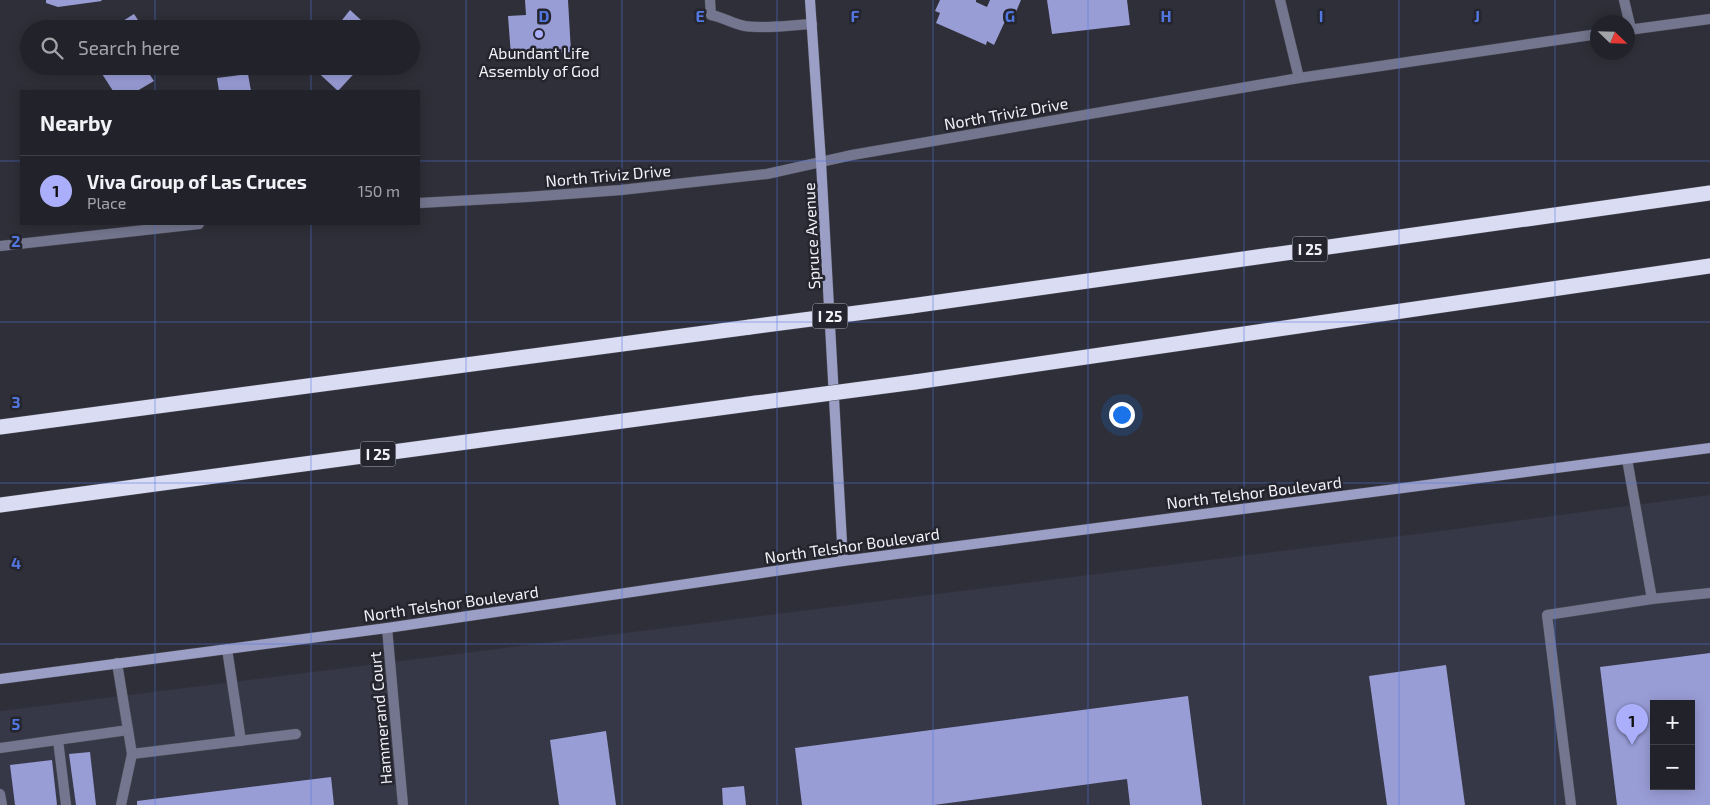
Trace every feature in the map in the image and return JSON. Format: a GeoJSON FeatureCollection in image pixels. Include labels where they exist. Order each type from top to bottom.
{"type":"FeatureCollection","features":[{"type":"Feature","properties":{"kind":"highway","name":"I 25"},"geometry":{"type":"LineString","coordinates":[[0,427],[911,306],[1710,193]]}},
{"type":"Feature","properties":{"kind":"highway","name":"I 25"},"geometry":{"type":"LineString","coordinates":[[0,506],[915,382],[1710,266]]}},
{"type":"Feature","properties":{"kind":"main road","name":"Spruce Avenue"},"geometry":{"type":"LineString","coordinates":[[810,0],[822,162],[843,560]]}},
{"type":"Feature","properties":{"kind":"main road","name":"North Telshor Boulevard"},"geometry":{"type":"LineString","coordinates":[[0,679],[387,628],[843,560],[1710,448]]}},
{"type":"Feature","properties":{"kind":"street"},"geometry":{"type":"LineString","coordinates":[[710,0],[711,15],[723,17],[734,24],[748,26],[812,24]]}},
{"type":"Feature","properties":{"kind":"street"},"geometry":{"type":"LineString","coordinates":[[1280,0],[1299,78]]}},
{"type":"Feature","properties":{"kind":"street"},"geometry":{"type":"LineString","coordinates":[[1624,0],[1626,15]]}},
{"type":"Feature","properties":{"kind":"street"},"geometry":{"type":"LineString","coordinates":[[1635,29],[1710,19]]}},
{"type":"Feature","properties":{"kind":"street","name":"North Triviz Drive"},"geometry":{"type":"LineString","coordinates":[[420,202],[621,190],[767,174],[860,153],[1299,78],[1590,35]]}},
{"type":"Feature","properties":{"kind":"street"},"geometry":{"type":"LineString","coordinates":[[0,246],[190,225]]}},
{"type":"Feature","properties":{"kind":"street"},"geometry":{"type":"LineString","coordinates":[[1626,459],[1652,599]]}},
{"type":"Feature","properties":{"kind":"street"},"geometry":{"type":"LineString","coordinates":[[1571,805],[1546,615],[1652,599],[1710,593]]}},
{"type":"Feature","properties":{"kind":"street","name":"Hammerand Court"},"geometry":{"type":"LineString","coordinates":[[387,628],[402,805]]}},
{"type":"Feature","properties":{"kind":"street"},"geometry":{"type":"LineString","coordinates":[[227,649],[241,741]]}},
{"type":"Feature","properties":{"kind":"street"},"geometry":{"type":"LineString","coordinates":[[118,663],[132,754],[121,805]]}},
{"type":"Feature","properties":{"kind":"street"},"geometry":{"type":"LineString","coordinates":[[0,748],[128,730]]}},
{"type":"Feature","properties":{"kind":"street"},"geometry":{"type":"LineString","coordinates":[[132,754],[296,734]]}},
{"type":"Feature","properties":{"kind":"street"},"geometry":{"type":"LineString","coordinates":[[58,740],[66,805]]}},
{"type":"Feature","properties":{"kind":"street"},"geometry":{"type":"LineString","coordinates":[[0,794],[2,805]]}},
{"type":"Feature","properties":{"kind":"shaded area"},"geometry":{"type":"Polygon","coordinates":[[[1710,495],[1710,805],[0,805],[0,711],[1448,530],[1710,495]]]}},
{"type":"Feature","properties":{"kind":"building"},"geometry":{"type":"Polygon","coordinates":[[[46,0],[102,1],[58,7],[46,3],[46,0]]]}},
{"type":"Feature","properties":{"kind":"building","name":"Abundant Life Assembly of God"},"geometry":{"type":"Polygon","coordinates":[[[525,0],[568,0],[571,52],[511,56],[508,16],[526,15],[525,0]]]}},
{"type":"Feature","properties":{"kind":"building"},"geometry":{"type":"Polygon","coordinates":[[[940,0],[976,0],[976,2],[987,7],[990,0],[1021,0],[1012,21],[1006,19],[994,45],[987,41],[986,45],[936,23],[940,13],[935,11],[940,0]]]}},
{"type":"Feature","properties":{"kind":"building"},"geometry":{"type":"Polygon","coordinates":[[[1047,0],[1127,0],[1130,25],[1052,34],[1047,0]]]}},
{"type":"Feature","properties":{"kind":"building"},"geometry":{"type":"Polygon","coordinates":[[[350,10],[361,20],[342,20],[350,10]]]}},
{"type":"Feature","properties":{"kind":"building"},"geometry":{"type":"Polygon","coordinates":[[[134,14],[138,20],[124,20],[134,14]]]}},
{"type":"Feature","properties":{"kind":"building"},"geometry":{"type":"Polygon","coordinates":[[[103,75],[150,75],[154,81],[139,90],[112,90],[103,75]]]}},
{"type":"Feature","properties":{"kind":"building"},"geometry":{"type":"Polygon","coordinates":[[[248,75],[251,90],[219,90],[217,78],[248,75]]]}},
{"type":"Feature","properties":{"kind":"building"},"geometry":{"type":"Polygon","coordinates":[[[321,75],[353,75],[337,90],[321,75]]]}},
{"type":"Feature","properties":{"kind":"building"},"geometry":{"type":"Polygon","coordinates":[[[1710,653],[1710,805],[1617,805],[1600,667],[1710,653]]]}},
{"type":"Feature","properties":{"kind":"building"},"geometry":{"type":"Polygon","coordinates":[[[1446,665],[1465,805],[1387,805],[1369,676],[1446,665]]]}},
{"type":"Feature","properties":{"kind":"building"},"geometry":{"type":"Polygon","coordinates":[[[1188,696],[1202,805],[1130,805],[1127,779],[934,805],[802,805],[795,748],[1188,696]]]}},
{"type":"Feature","properties":{"kind":"building"},"geometry":{"type":"Polygon","coordinates":[[[606,731],[616,805],[559,805],[550,740],[606,731]]]}},
{"type":"Feature","properties":{"kind":"building"},"geometry":{"type":"Polygon","coordinates":[[[90,752],[96,805],[76,805],[69,754],[90,752]]]}},
{"type":"Feature","properties":{"kind":"building"},"geometry":{"type":"Polygon","coordinates":[[[52,760],[57,805],[15,805],[10,765],[52,760]]]}},
{"type":"Feature","properties":{"kind":"building"},"geometry":{"type":"Polygon","coordinates":[[[331,777],[334,805],[137,805],[137,801],[331,777]]]}},
{"type":"Feature","properties":{"kind":"building"},"geometry":{"type":"Polygon","coordinates":[[[744,786],[746,805],[723,805],[722,788],[744,786]]]}},
{"type":"Feature","properties":{"kind":"place","name":"Abundant Life Assembly of God"},"geometry":{"type":"Point","coordinates":[539,34]}},
{"type":"Feature","properties":{"kind":"place","name":"Viva Group of Las Cruces"},"geometry":{"type":"Point","coordinates":[1632,745]}}]}
